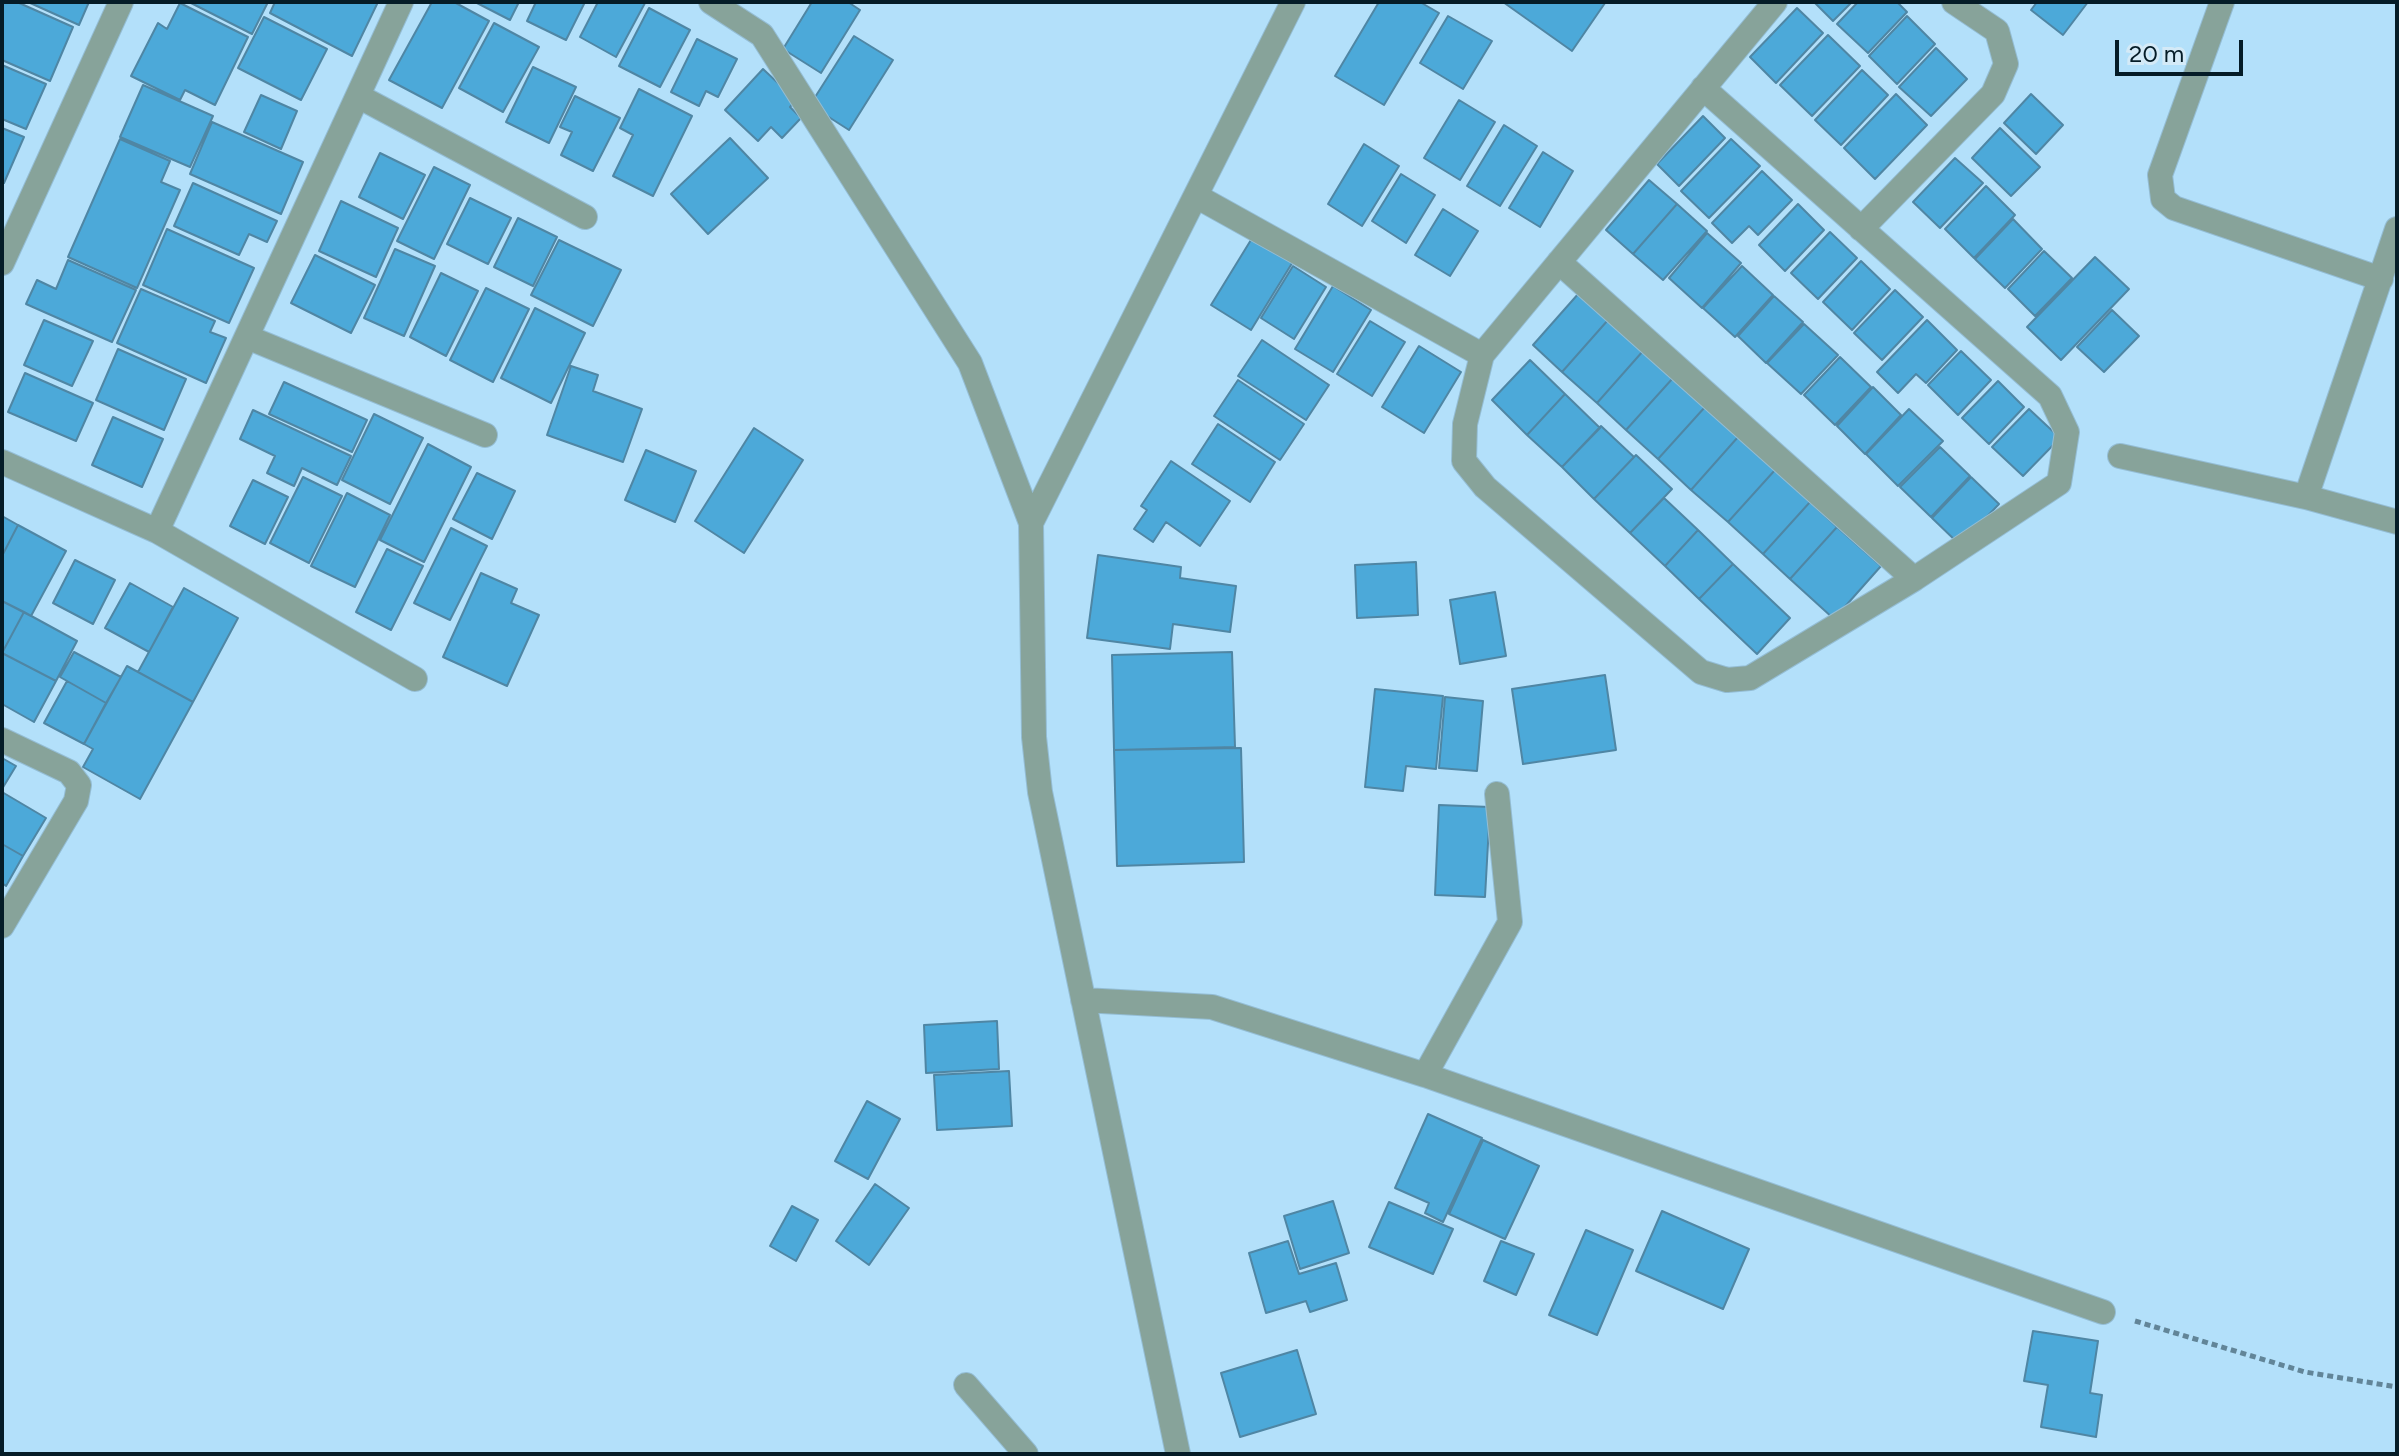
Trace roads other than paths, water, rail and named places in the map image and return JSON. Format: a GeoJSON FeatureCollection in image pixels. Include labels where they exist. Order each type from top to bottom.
{"type":"FeatureCollection","features":[{"type":"Feature","properties":{"kind":"street"},"geometry":{"type":"LineString","coordinates":[[2,263],[121,2]]}},
{"type":"Feature","properties":{"kind":"street"},"geometry":{"type":"LineString","coordinates":[[157,531],[401,2]]}},
{"type":"Feature","properties":{"kind":"street"},"geometry":{"type":"LineString","coordinates":[[711,2],[762,35],[970,363],[1031,523],[1034,737],[1040,792],[1178,1454]]}},
{"type":"Feature","properties":{"kind":"street"},"geometry":{"type":"LineString","coordinates":[[1031,523],[1293,2]]}},
{"type":"Feature","properties":{"kind":"street"},"geometry":{"type":"LineString","coordinates":[[1703,88],[2050,396],[2067,432],[2059,483],[1914,579],[1750,678],[1727,680],[1701,672],[1485,487],[1464,461],[1465,424],[1482,355],[1703,88],[1775,2]]}},
{"type":"Feature","properties":{"kind":"street"},"geometry":{"type":"LineString","coordinates":[[1861,229],[1993,94],[2006,64],[1997,31],[1954,2]]}},
{"type":"Feature","properties":{"kind":"street"},"geometry":{"type":"LineString","coordinates":[[2222,2],[2160,175],[2163,199],[2174,208],[2381,279]]}},
{"type":"Feature","properties":{"kind":"street"},"geometry":{"type":"LineString","coordinates":[[358,96],[585,217]]}},
{"type":"Feature","properties":{"kind":"street"},"geometry":{"type":"LineString","coordinates":[[1196,196],[1482,355]]}},
{"type":"Feature","properties":{"kind":"street"},"geometry":{"type":"LineString","coordinates":[[2306,497],[2397,229]]}},
{"type":"Feature","properties":{"kind":"street"},"geometry":{"type":"LineString","coordinates":[[1559,262],[1914,579]]}},
{"type":"Feature","properties":{"kind":"street"},"geometry":{"type":"LineString","coordinates":[[247,337],[485,435]]}},
{"type":"Feature","properties":{"kind":"street"},"geometry":{"type":"LineString","coordinates":[[2120,456],[2306,497],[2397,522]]}},
{"type":"Feature","properties":{"kind":"street"},"geometry":{"type":"LineString","coordinates":[[2,462],[157,531],[415,679]]}},
{"type":"Feature","properties":{"kind":"street"},"geometry":{"type":"LineString","coordinates":[[2,740],[69,772],[79,785],[76,801],[2,926]]}},
{"type":"Feature","properties":{"kind":"street"},"geometry":{"type":"LineString","coordinates":[[1425,1075],[1510,922],[1497,794]]}},
{"type":"Feature","properties":{"kind":"street"},"geometry":{"type":"LineString","coordinates":[[1083,1000],[1212,1007],[1425,1075],[2103,1312]]}},
{"type":"Feature","properties":{"kind":"street"},"geometry":{"type":"LineString","coordinates":[[966,1385],[1026,1454]]}}]}
